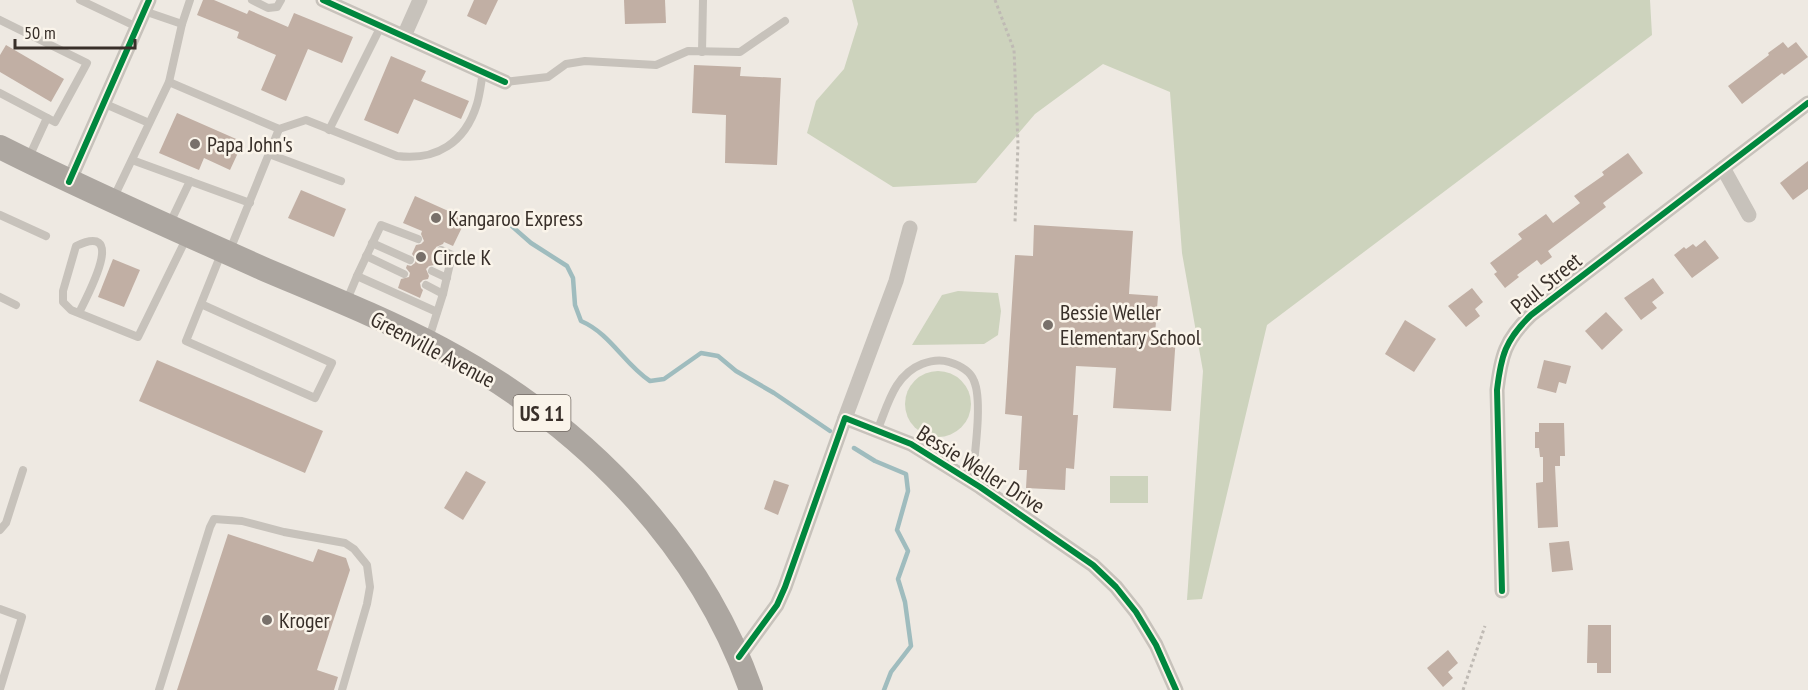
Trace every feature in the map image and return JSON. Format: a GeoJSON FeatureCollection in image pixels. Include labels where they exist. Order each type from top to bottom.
{"type":"FeatureCollection","features":[{"type":"Feature","properties":{"kind":"main road","name":"Greenville Avenue"},"geometry":{"type":"LineString","coordinates":[[0,147],[69,182],[427,342],[524,399],[565,431],[640,502],[690,567],[739,657],[751,690]]}},
{"type":"Feature","properties":{"kind":"street"},"geometry":{"type":"LineString","coordinates":[[323,0],[505,82]]}},
{"type":"Feature","properties":{"kind":"street"},"geometry":{"type":"LineString","coordinates":[[404,36],[420,0]]}},
{"type":"Feature","properties":{"kind":"street"},"geometry":{"type":"LineString","coordinates":[[69,182],[146,5]]}},
{"type":"Feature","properties":{"kind":"street","name":"Paul Street"},"geometry":{"type":"LineString","coordinates":[[1502,591],[1497,390],[1500,370],[1510,339],[1531,315],[1808,103]]}},
{"type":"Feature","properties":{"kind":"street"},"geometry":{"type":"LineString","coordinates":[[1723,168],[1749,214]]}},
{"type":"Feature","properties":{"kind":"street"},"geometry":{"type":"LineString","coordinates":[[739,657],[777,605],[781,596],[896,281],[910,228]]}},
{"type":"Feature","properties":{"kind":"street","name":"Bessie Weller Drive"},"geometry":{"type":"LineString","coordinates":[[845,418],[911,444],[1088,560],[1129,602],[1147,628],[1176,690]]}},
{"type":"Feature","properties":{"kind":"lane"},"geometry":{"type":"LineString","coordinates":[[80,0],[137,27]]}},
{"type":"Feature","properties":{"kind":"lane"},"geometry":{"type":"LineString","coordinates":[[112,201],[169,82],[190,0]]}},
{"type":"Feature","properties":{"kind":"lane"},"geometry":{"type":"LineString","coordinates":[[252,0],[268,8],[277,7],[281,0]]}},
{"type":"Feature","properties":{"kind":"lane"},"geometry":{"type":"LineString","coordinates":[[702,52],[703,0]]}},
{"type":"Feature","properties":{"kind":"lane"},"geometry":{"type":"LineString","coordinates":[[146,5],[182,24]]}},
{"type":"Feature","properties":{"kind":"lane"},"geometry":{"type":"LineString","coordinates":[[0,20],[87,63],[56,122],[0,93]]}},
{"type":"Feature","properties":{"kind":"lane"},"geometry":{"type":"LineString","coordinates":[[505,82],[548,77],[566,64],[585,61],[656,64],[688,51],[740,52],[784,21]]}},
{"type":"Feature","properties":{"kind":"lane"},"geometry":{"type":"LineString","coordinates":[[329,130],[381,26]]}},
{"type":"Feature","properties":{"kind":"lane"},"geometry":{"type":"LineString","coordinates":[[169,82],[279,129],[306,120],[397,156],[421,157],[439,152],[457,138],[476,105],[483,72]]}},
{"type":"Feature","properties":{"kind":"lane"},"geometry":{"type":"LineString","coordinates":[[103,103],[149,123]]}},
{"type":"Feature","properties":{"kind":"lane"},"geometry":{"type":"LineString","coordinates":[[27,161],[47,117]]}},
{"type":"Feature","properties":{"kind":"lane"},"geometry":{"type":"LineString","coordinates":[[201,304],[332,363],[315,398],[186,341],[201,304],[249,202],[279,129]]}},
{"type":"Feature","properties":{"kind":"lane"},"geometry":{"type":"LineString","coordinates":[[269,154],[341,181]]}},
{"type":"Feature","properties":{"kind":"lane"},"geometry":{"type":"LineString","coordinates":[[132,160],[249,202]]}},
{"type":"Feature","properties":{"kind":"lane"},"geometry":{"type":"LineString","coordinates":[[79,313],[100,269],[103,254],[99,245],[93,242],[85,242],[76,246],[63,291],[63,302],[71,310],[138,337],[178,231],[190,181]]}},
{"type":"Feature","properties":{"kind":"lane"},"geometry":{"type":"LineString","coordinates":[[0,215],[46,236]]}},
{"type":"Feature","properties":{"kind":"lane"},"geometry":{"type":"LineString","coordinates":[[345,305],[381,225],[418,239]]}},
{"type":"Feature","properties":{"kind":"lane"},"geometry":{"type":"LineString","coordinates":[[372,243],[410,260]]}},
{"type":"Feature","properties":{"kind":"lane"},"geometry":{"type":"LineString","coordinates":[[427,342],[452,255],[441,250]]}},
{"type":"Feature","properties":{"kind":"lane"},"geometry":{"type":"LineString","coordinates":[[366,256],[404,274]]}},
{"type":"Feature","properties":{"kind":"lane"},"geometry":{"type":"LineString","coordinates":[[432,271],[447,278]]}},
{"type":"Feature","properties":{"kind":"lane"},"geometry":{"type":"LineString","coordinates":[[357,276],[437,312]]}},
{"type":"Feature","properties":{"kind":"lane"},"geometry":{"type":"LineString","coordinates":[[426,285],[442,294]]}},
{"type":"Feature","properties":{"kind":"lane"},"geometry":{"type":"LineString","coordinates":[[0,297],[16,305]]}},
{"type":"Feature","properties":{"kind":"lane"},"geometry":{"type":"LineString","coordinates":[[877,431],[898,380],[911,368],[929,361],[945,360],[962,366],[974,379],[978,398],[972,483]]}},
{"type":"Feature","properties":{"kind":"lane"},"geometry":{"type":"LineString","coordinates":[[0,530],[6,523],[23,470]]}},
{"type":"Feature","properties":{"kind":"lane"},"geometry":{"type":"LineString","coordinates":[[159,690],[214,519],[242,521],[284,532],[345,543],[354,549],[367,565],[370,587],[368,604],[342,690]]}},
{"type":"Feature","properties":{"kind":"lane"},"geometry":{"type":"LineString","coordinates":[[0,609],[22,616],[0,688]]}},
{"type":"Feature","properties":{"kind":"path"},"geometry":{"type":"LineString","coordinates":[[994,0],[1014,50],[1018,144],[1015,222]]}},
{"type":"Feature","properties":{"kind":"path"},"geometry":{"type":"LineString","coordinates":[[1463,690],[1485,626]]}},
{"type":"Feature","properties":{"kind":"green space"},"geometry":{"type":"Polygon","coordinates":[[[852,0],[1650,0],[1652,35],[1267,325],[1202,599],[1187,600],[1203,371],[1182,253],[1170,92],[1103,64],[1035,114],[976,183],[893,187],[807,133],[816,101],[844,69],[858,24],[852,0]]]}},
{"type":"Feature","properties":{"kind":"green space"},"geometry":{"type":"Polygon","coordinates":[[[958,291],[998,293],[1001,311],[998,335],[984,344],[912,345],[942,295],[958,291]]]}},
{"type":"Feature","properties":{"kind":"green space"},"geometry":{"type":"Polygon","coordinates":[[[938,371],[951,374],[961,381],[968,391],[971,404],[968,417],[961,427],[951,434],[938,437],[925,434],[915,427],[908,417],[905,404],[908,391],[915,381],[925,374],[938,371]]]}},
{"type":"Feature","properties":{"kind":"green space"},"geometry":{"type":"Polygon","coordinates":[[[1110,476],[1148,476],[1148,503],[1110,503],[1110,476]]]}},
{"type":"Feature","properties":{"kind":"building"},"geometry":{"type":"Polygon","coordinates":[[[203,0],[214,0],[247,14],[249,10],[288,27],[294,13],[353,37],[342,63],[308,49],[286,101],[261,90],[276,55],[237,38],[239,32],[197,15],[203,0]]]}},
{"type":"Feature","properties":{"kind":"building"},"geometry":{"type":"Polygon","coordinates":[[[474,0],[498,0],[486,25],[467,16],[474,0]]]}},
{"type":"Feature","properties":{"kind":"building"},"geometry":{"type":"Polygon","coordinates":[[[624,0],[665,0],[666,23],[625,24],[624,0]]]}},
{"type":"Feature","properties":{"kind":"building"},"geometry":{"type":"Polygon","coordinates":[[[1783,42],[1788,48],[1796,42],[1808,57],[1784,75],[1782,73],[1742,104],[1728,86],[1783,42]]]}},
{"type":"Feature","properties":{"kind":"building"},"geometry":{"type":"Polygon","coordinates":[[[6,45],[64,79],[51,102],[0,72],[0,55],[6,45]]]}},
{"type":"Feature","properties":{"kind":"building"},"geometry":{"type":"Polygon","coordinates":[[[391,56],[426,71],[421,81],[469,101],[461,119],[414,99],[398,134],[364,120],[391,56]]]}},
{"type":"Feature","properties":{"kind":"building"},"geometry":{"type":"Polygon","coordinates":[[[694,65],[741,67],[740,76],[781,78],[777,165],[725,163],[726,115],[692,113],[694,65]]]}},
{"type":"Feature","properties":{"kind":"building"},"geometry":{"type":"Polygon","coordinates":[[[177,113],[243,142],[230,170],[204,158],[199,170],[159,153],[177,113]]]}},
{"type":"Feature","properties":{"kind":"building"},"geometry":{"type":"Polygon","coordinates":[[[1628,153],[1643,173],[1603,203],[1606,207],[1548,251],[1552,257],[1541,265],[1537,260],[1517,275],[1519,277],[1505,288],[1494,274],[1497,272],[1490,263],[1522,239],[1518,234],[1546,214],[1553,223],[1580,203],[1574,196],[1604,175],[1602,172],[1628,153]]]}},
{"type":"Feature","properties":{"kind":"building"},"geometry":{"type":"Polygon","coordinates":[[[1808,161],[1808,189],[1793,200],[1780,183],[1808,161]]]}},
{"type":"Feature","properties":{"kind":"building"},"geometry":{"type":"Polygon","coordinates":[[[301,190],[346,209],[334,237],[288,218],[301,190]]]}},
{"type":"Feature","properties":{"kind":"building"},"geometry":{"type":"Polygon","coordinates":[[[415,196],[466,219],[453,246],[444,242],[436,247],[435,251],[438,255],[434,265],[426,269],[428,279],[420,283],[423,290],[420,298],[398,288],[401,279],[409,277],[407,265],[411,266],[415,263],[416,259],[412,254],[416,245],[424,241],[422,231],[403,223],[415,196]]]}},
{"type":"Feature","properties":{"kind":"building"},"geometry":{"type":"Polygon","coordinates":[[[1034,225],[1133,231],[1129,294],[1158,296],[1155,334],[1176,335],[1171,411],[1113,408],[1116,368],[1076,366],[1073,415],[1078,415],[1074,469],[1066,468],[1065,490],[1026,488],[1027,470],[1019,470],[1022,416],[1005,414],[1015,255],[1033,256],[1034,225]]]}},
{"type":"Feature","properties":{"kind":"building"},"geometry":{"type":"Polygon","coordinates":[[[1705,240],[1719,258],[1692,278],[1674,255],[1684,247],[1686,249],[1693,244],[1696,247],[1705,240]]]}},
{"type":"Feature","properties":{"kind":"building"},"geometry":{"type":"Polygon","coordinates":[[[113,259],[140,270],[124,307],[98,297],[113,259]]]}},
{"type":"Feature","properties":{"kind":"building"},"geometry":{"type":"Polygon","coordinates":[[[1653,278],[1664,293],[1652,302],[1657,308],[1641,320],[1624,298],[1653,278]]]}},
{"type":"Feature","properties":{"kind":"building"},"geometry":{"type":"Polygon","coordinates":[[[1472,288],[1483,302],[1475,309],[1480,316],[1466,327],[1448,306],[1472,288]]]}},
{"type":"Feature","properties":{"kind":"building"},"geometry":{"type":"Polygon","coordinates":[[[1606,312],[1623,330],[1602,350],[1585,331],[1606,312]]]}},
{"type":"Feature","properties":{"kind":"building"},"geometry":{"type":"Polygon","coordinates":[[[1405,320],[1436,339],[1414,372],[1385,354],[1405,320]]]}},
{"type":"Feature","properties":{"kind":"building"},"geometry":{"type":"Polygon","coordinates":[[[157,360],[323,431],[305,473],[139,401],[157,360]]]}},
{"type":"Feature","properties":{"kind":"building"},"geometry":{"type":"Polygon","coordinates":[[[1544,360],[1571,366],[1566,384],[1559,382],[1556,393],[1537,388],[1544,360]]]}},
{"type":"Feature","properties":{"kind":"building"},"geometry":{"type":"Polygon","coordinates":[[[1539,423],[1564,423],[1565,456],[1560,456],[1560,466],[1555,466],[1558,527],[1538,528],[1536,483],[1543,482],[1543,457],[1540,457],[1539,448],[1535,448],[1535,432],[1539,432],[1539,423]]]}},
{"type":"Feature","properties":{"kind":"building"},"geometry":{"type":"Polygon","coordinates":[[[466,471],[486,482],[463,520],[444,508],[466,471]]]}},
{"type":"Feature","properties":{"kind":"building"},"geometry":{"type":"Polygon","coordinates":[[[774,480],[789,485],[778,515],[764,509],[774,480]]]}},
{"type":"Feature","properties":{"kind":"building","name":"Kroger"},"geometry":{"type":"Polygon","coordinates":[[[228,534],[313,562],[318,549],[346,558],[350,570],[317,670],[338,677],[334,690],[177,690],[228,534]]]}},
{"type":"Feature","properties":{"kind":"building"},"geometry":{"type":"Polygon","coordinates":[[[1569,541],[1573,570],[1552,572],[1549,543],[1569,541]]]}},
{"type":"Feature","properties":{"kind":"building"},"geometry":{"type":"Polygon","coordinates":[[[1588,625],[1611,625],[1611,673],[1597,673],[1597,663],[1587,663],[1588,625]]]}},
{"type":"Feature","properties":{"kind":"building"},"geometry":{"type":"Polygon","coordinates":[[[1448,650],[1458,663],[1448,672],[1453,678],[1443,687],[1427,668],[1448,650]]]}},
{"type":"Feature","properties":{"kind":"waterway"},"geometry":{"type":"LineString","coordinates":[[499,215],[531,243],[567,266],[573,278],[575,305],[581,321],[601,333],[632,366],[650,381],[664,379],[701,353],[718,356],[736,371],[774,393],[830,431]]}},
{"type":"Feature","properties":{"kind":"waterway"},"geometry":{"type":"LineString","coordinates":[[854,448],[875,461],[906,474],[908,491],[897,530],[908,551],[898,579],[905,602],[911,646],[891,672],[884,690]]}},
{"type":"Feature","properties":{"kind":"cycle path"},"geometry":{"type":"LineString","coordinates":[[69,182],[149,0]]}},
{"type":"Feature","properties":{"kind":"cycle path"},"geometry":{"type":"LineString","coordinates":[[323,0],[505,82]]}},
{"type":"Feature","properties":{"kind":"cycle path"},"geometry":{"type":"LineString","coordinates":[[1502,591],[1497,390],[1500,367],[1515,332],[1531,315],[1808,103]]}},
{"type":"Feature","properties":{"kind":"cycle path"},"geometry":{"type":"LineString","coordinates":[[739,657],[777,605],[785,587],[845,418],[911,444],[980,487],[1093,565],[1116,587],[1136,612],[1156,645],[1176,690]]}},
{"type":"Feature","properties":{"kind":"place","name":"Papa John's"},"geometry":{"type":"Point","coordinates":[195,144]}},
{"type":"Feature","properties":{"kind":"place","name":"Kangaroo Express"},"geometry":{"type":"Point","coordinates":[436,218]}},
{"type":"Feature","properties":{"kind":"place","name":"Circle K"},"geometry":{"type":"Point","coordinates":[421,257]}},
{"type":"Feature","properties":{"kind":"place","name":"Bessie Weller Elementary School"},"geometry":{"type":"Point","coordinates":[1048,325]}},
{"type":"Feature","properties":{"kind":"place","name":"Kroger"},"geometry":{"type":"Point","coordinates":[267,620]}}]}
